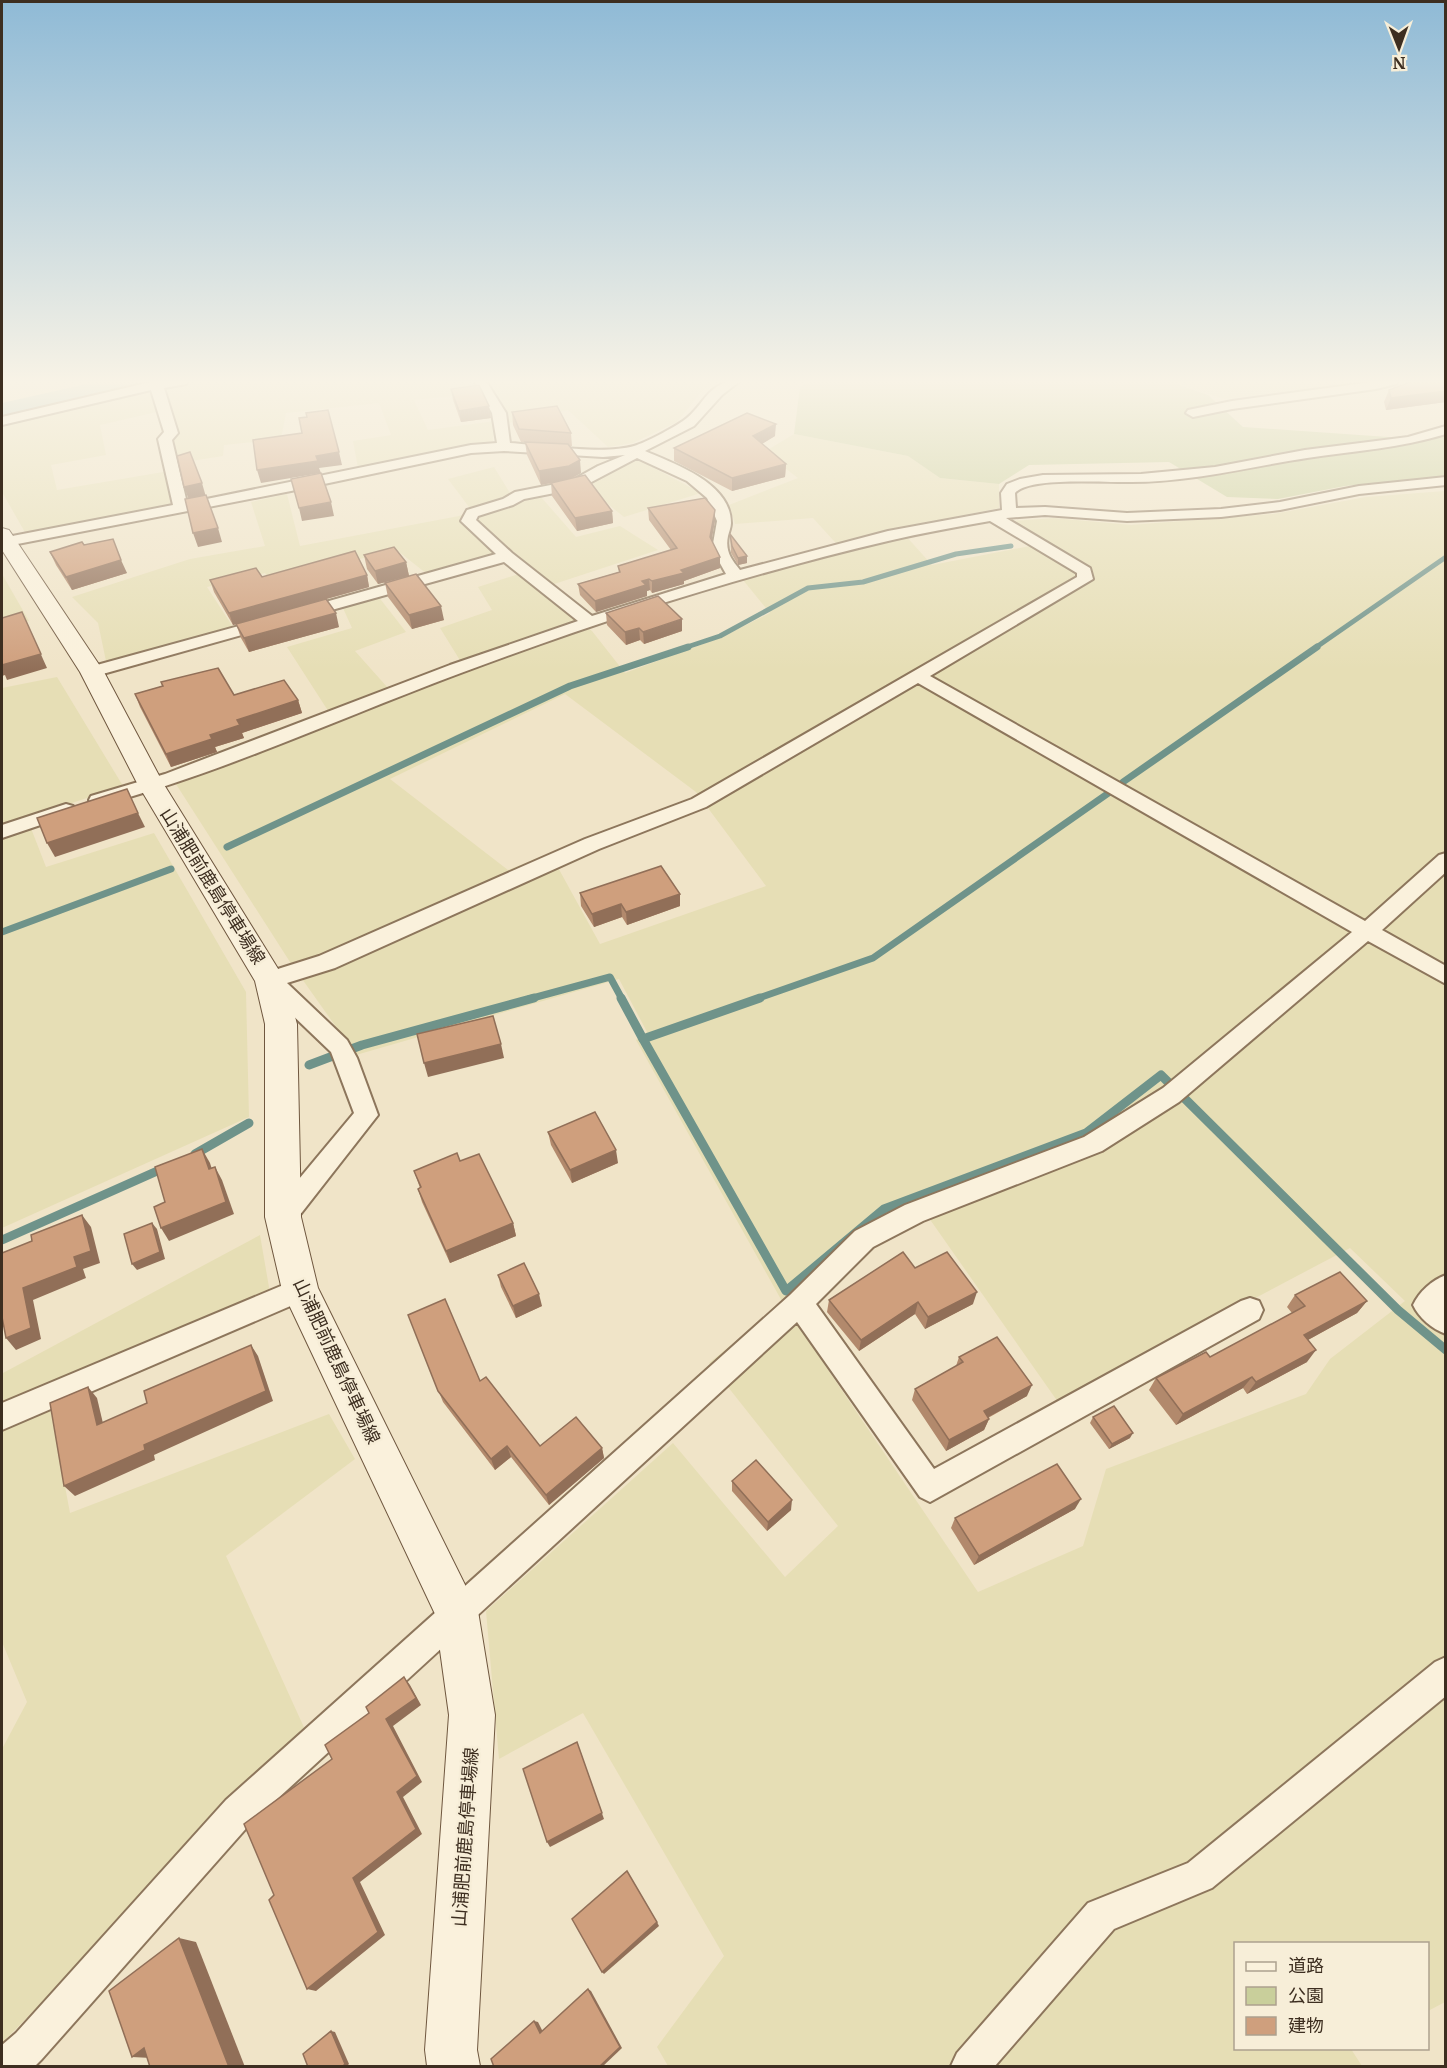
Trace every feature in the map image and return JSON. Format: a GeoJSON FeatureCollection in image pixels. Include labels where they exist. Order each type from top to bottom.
{"type":"FeatureCollection","features":[{"type":"Feature","properties":{"kind":"main road","name":"山浦肥前鹿島停車場線"},"geometry":{"type":"LineString","coordinates":[[3,540],[92,672],[150,783],[270,980],[281,1024],[283,1217],[300,1290],[456,1611],[472,1715],[451,2050],[454,2067]]}},
{"type":"Feature","properties":{"kind":"street"},"geometry":{"type":"LineString","coordinates":[[174,478],[181,508]]}},
{"type":"Feature","properties":{"kind":"street"},"geometry":{"type":"LineString","coordinates":[[3,540],[181,508],[331,478]]}},
{"type":"Feature","properties":{"kind":"street"},"geometry":{"type":"LineString","coordinates":[[588,478],[575,485],[520,495],[508,502],[472,513],[468,521],[507,556],[590,622]]}},
{"type":"Feature","properties":{"kind":"street"},"geometry":{"type":"LineString","coordinates":[[691,478],[700,482],[718,500],[724,523],[718,543],[720,554],[736,576]]}},
{"type":"Feature","properties":{"kind":"street"},"geometry":{"type":"LineString","coordinates":[[1009,513],[1008,493],[1011,487],[1020,483],[1043,479],[1146,478]]}},
{"type":"Feature","properties":{"kind":"street"},"geometry":{"type":"LineString","coordinates":[[2,832],[150,783],[172,778],[456,669],[590,622],[736,576],[888,536],[1009,513],[1045,511],[1126,517],[1221,513],[1280,506],[1359,490],[1446,482]]}},
{"type":"Feature","properties":{"kind":"street"},"geometry":{"type":"LineString","coordinates":[[283,1217],[366,1115],[342,1052],[270,980],[327,962],[592,844],[699,803],[1085,579],[1084,571],[992,516]]}},
{"type":"Feature","properties":{"kind":"street"},"geometry":{"type":"LineString","coordinates":[[92,672],[507,556]]}},
{"type":"Feature","properties":{"kind":"street"},"geometry":{"type":"LineString","coordinates":[[918,676],[1446,976]]}},
{"type":"Feature","properties":{"kind":"street"},"geometry":{"type":"LineString","coordinates":[[7,2067],[29,2046],[238,1812],[456,1611],[799,1303],[864,1239],[914,1214],[1093,1144],[1176,1091],[1367,932],[1446,860]]}},
{"type":"Feature","properties":{"kind":"street"},"geometry":{"type":"LineString","coordinates":[[1446,1287],[1426,1305],[1446,1322]]}},
{"type":"Feature","properties":{"kind":"street"},"geometry":{"type":"LineString","coordinates":[[2,1418],[300,1290]]}},
{"type":"Feature","properties":{"kind":"street"},"geometry":{"type":"LineString","coordinates":[[799,1303],[930,1487],[1250,1310]]}},
{"type":"Feature","properties":{"kind":"street"},"geometry":{"type":"LineString","coordinates":[[970,2067],[1101,1916],[1200,1876],[1446,1673]]}},
{"type":"Feature","properties":{"kind":"shaded area"},"geometry":{"type":"Polygon","coordinates":[[[2,478],[54,478],[57,490],[131,478],[170,478],[174,506],[26,534],[2,492],[2,478]]]}},
{"type":"Feature","properties":{"kind":"shaded area"},"geometry":{"type":"Polygon","coordinates":[[[500,478],[515,501],[541,497],[576,537],[620,526],[658,550],[539,589],[592,631],[625,673],[722,637],[770,613],[743,580],[844,552],[813,518],[735,524],[729,505],[798,478],[939,478],[999,484],[999,508],[906,527],[905,535],[932,565],[1045,543],[1011,521],[1054,518],[1131,525],[1273,514],[1366,497],[1445,491],[1445,2002],[1429,2010],[1429,1942],[1234,1942],[1234,2050],[1352,2050],[1362,2066],[668,2066],[657,2047],[724,1956],[583,1713],[499,1759],[486,1611],[673,1443],[785,1577],[838,1526],[709,1363],[783,1303],[636,1040],[647,1032],[619,979],[356,1055],[290,962],[174,781],[334,720],[287,647],[352,628],[342,606],[378,596],[406,632],[355,651],[396,697],[466,670],[440,628],[492,610],[478,587],[519,574],[500,556],[427,574],[398,551],[291,573],[312,604],[288,610],[265,573],[207,587],[233,627],[106,661],[98,623],[72,597],[190,559],[265,546],[251,502],[287,494],[300,546],[459,516],[472,511],[448,479],[500,478]],[[565,694],[390,779],[508,870],[550,853],[600,944],[766,886],[696,792],[565,694]],[[917,1201],[783,1303],[978,1592],[1083,1546],[1106,1469],[1306,1394],[1330,1359],[1405,1301],[1350,1248],[1058,1402],[917,1201]]]}},
{"type":"Feature","properties":{"kind":"shaded area"},"geometry":{"type":"Polygon","coordinates":[[[599,478],[672,478],[701,493],[624,517],[584,485],[599,478]]]}},
{"type":"Feature","properties":{"kind":"shaded area"},"geometry":{"type":"Polygon","coordinates":[[[2,574],[29,621],[2,629],[2,574]]]}},
{"type":"Feature","properties":{"kind":"shaded area"},"geometry":{"type":"Polygon","coordinates":[[[57,677],[123,786],[27,818],[46,867],[154,833],[246,992],[249,1117],[2,1228],[2,688],[57,677]]]}},
{"type":"Feature","properties":{"kind":"shaded area"},"geometry":{"type":"Polygon","coordinates":[[[260,1235],[270,1293],[47,1390],[70,1513],[329,1414],[355,1459],[226,1556],[307,1734],[2,2043],[2,1749],[27,1702],[2,1642],[2,1370],[3,1373],[260,1235]]]}},
{"type":"Feature","properties":{"kind":"green space"},"geometry":{"type":"Polygon","coordinates":[[[939,478],[1009,478],[999,484],[939,478]]]}},
{"type":"Feature","properties":{"kind":"green space"},"geometry":{"type":"Polygon","coordinates":[[[1195,478],[1430,478],[1345,486],[1278,499],[1227,497],[1195,478]]]}},
{"type":"Feature","properties":{"kind":"building"},"geometry":{"type":"Polygon","coordinates":[[[182,478],[200,478],[202,483],[184,487],[182,478]]]}},
{"type":"Feature","properties":{"kind":"building"},"geometry":{"type":"Polygon","coordinates":[[[323,478],[331,502],[299,508],[291,479],[323,478]]]}},
{"type":"Feature","properties":{"kind":"building"},"geometry":{"type":"Polygon","coordinates":[[[574,478],[587,478],[612,511],[575,518],[551,483],[574,478]]]}},
{"type":"Feature","properties":{"kind":"building"},"geometry":{"type":"Polygon","coordinates":[[[206,495],[218,528],[193,533],[185,499],[206,495]]]}},
{"type":"Feature","properties":{"kind":"building"},"geometry":{"type":"Polygon","coordinates":[[[705,498],[715,510],[710,537],[720,557],[681,570],[684,573],[652,581],[649,579],[642,581],[646,585],[595,601],[578,584],[620,572],[618,566],[677,548],[648,508],[705,498]]]}},
{"type":"Feature","properties":{"kind":"building"},"geometry":{"type":"Polygon","coordinates":[[[730,534],[747,556],[738,558],[732,546],[730,534]]]}},
{"type":"Feature","properties":{"kind":"building"},"geometry":{"type":"Polygon","coordinates":[[[113,539],[121,560],[66,577],[50,552],[82,542],[84,545],[113,539]]]}},
{"type":"Feature","properties":{"kind":"building"},"geometry":{"type":"Polygon","coordinates":[[[394,547],[406,562],[375,571],[364,555],[394,547]]]}},
{"type":"Feature","properties":{"kind":"building"},"geometry":{"type":"Polygon","coordinates":[[[355,551],[367,575],[229,613],[210,580],[256,568],[262,577],[355,551]]]}},
{"type":"Feature","properties":{"kind":"building"},"geometry":{"type":"Polygon","coordinates":[[[416,574],[441,606],[409,615],[385,583],[416,574]]]}},
{"type":"Feature","properties":{"kind":"building"},"geometry":{"type":"Polygon","coordinates":[[[658,596],[682,619],[643,632],[639,628],[625,632],[606,613],[658,596]]]}},
{"type":"Feature","properties":{"kind":"building"},"geometry":{"type":"Polygon","coordinates":[[[326,599],[336,613],[244,638],[236,624],[326,599]]]}},
{"type":"Feature","properties":{"kind":"building"},"geometry":{"type":"Polygon","coordinates":[[[22,612],[41,654],[2,665],[2,618],[22,612]]]}},
{"type":"Feature","properties":{"kind":"building"},"geometry":{"type":"Polygon","coordinates":[[[218,668],[234,695],[284,680],[298,700],[237,720],[240,725],[210,735],[212,739],[166,754],[135,694],[163,686],[161,682],[218,668]]]}},
{"type":"Feature","properties":{"kind":"building"},"geometry":{"type":"Polygon","coordinates":[[[127,789],[138,813],[47,843],[37,818],[127,789]]]}},
{"type":"Feature","properties":{"kind":"building"},"geometry":{"type":"Polygon","coordinates":[[[661,866],[680,894],[626,912],[621,904],[592,914],[580,893],[661,866]]]}},
{"type":"Feature","properties":{"kind":"building"},"geometry":{"type":"Polygon","coordinates":[[[493,1016],[501,1044],[424,1063],[417,1034],[493,1016]]]}},
{"type":"Feature","properties":{"kind":"building"},"geometry":{"type":"Polygon","coordinates":[[[595,1112],[616,1150],[570,1170],[548,1132],[595,1112]]]}},
{"type":"Feature","properties":{"kind":"building"},"geometry":{"type":"Polygon","coordinates":[[[202,1149],[209,1169],[215,1167],[226,1202],[161,1228],[154,1207],[165,1202],[155,1167],[202,1149]]]}},
{"type":"Feature","properties":{"kind":"building"},"geometry":{"type":"Polygon","coordinates":[[[457,1153],[460,1161],[479,1154],[513,1223],[446,1251],[418,1189],[421,1187],[414,1171],[457,1153]]]}},
{"type":"Feature","properties":{"kind":"building"},"geometry":{"type":"Polygon","coordinates":[[[82,1215],[91,1251],[74,1257],[77,1267],[23,1288],[31,1328],[6,1338],[2,1317],[2,1253],[32,1241],[31,1235],[82,1215]]]}},
{"type":"Feature","properties":{"kind":"building"},"geometry":{"type":"Polygon","coordinates":[[[152,1223],[160,1252],[132,1264],[124,1234],[152,1223]]]}},
{"type":"Feature","properties":{"kind":"building"},"geometry":{"type":"Polygon","coordinates":[[[903,1252],[915,1268],[947,1252],[977,1292],[928,1317],[918,1302],[861,1340],[829,1300],[903,1252]]]}},
{"type":"Feature","properties":{"kind":"building"},"geometry":{"type":"Polygon","coordinates":[[[524,1263],[539,1294],[513,1306],[498,1275],[524,1263]]]}},
{"type":"Feature","properties":{"kind":"building"},"geometry":{"type":"Polygon","coordinates":[[[1340,1272],[1367,1301],[1304,1335],[1316,1350],[1256,1382],[1252,1377],[1183,1414],[1156,1378],[1206,1352],[1210,1357],[1305,1306],[1295,1295],[1340,1272]]]}},
{"type":"Feature","properties":{"kind":"building"},"geometry":{"type":"Polygon","coordinates":[[[445,1299],[480,1381],[486,1377],[540,1446],[576,1417],[602,1448],[546,1495],[507,1446],[491,1459],[438,1391],[408,1315],[445,1299]]]}},
{"type":"Feature","properties":{"kind":"building"},"geometry":{"type":"Polygon","coordinates":[[[997,1337],[1032,1385],[984,1411],[989,1419],[949,1440],[915,1389],[963,1362],[959,1357],[997,1337]]]}},
{"type":"Feature","properties":{"kind":"building"},"geometry":{"type":"Polygon","coordinates":[[[251,1345],[266,1391],[144,1445],[145,1450],[64,1486],[50,1403],[88,1387],[97,1425],[147,1403],[144,1391],[251,1345]]]}},
{"type":"Feature","properties":{"kind":"building"},"geometry":{"type":"Polygon","coordinates":[[[1114,1406],[1133,1433],[1112,1444],[1093,1417],[1114,1406]]]}},
{"type":"Feature","properties":{"kind":"building"},"geometry":{"type":"Polygon","coordinates":[[[756,1460],[792,1500],[768,1522],[732,1481],[756,1460]]]}},
{"type":"Feature","properties":{"kind":"building"},"geometry":{"type":"Polygon","coordinates":[[[1057,1464],[1081,1499],[979,1556],[955,1518],[1057,1464]]]}},
{"type":"Feature","properties":{"kind":"building"},"geometry":{"type":"Polygon","coordinates":[[[404,1677],[416,1698],[386,1719],[417,1776],[397,1792],[416,1829],[353,1878],[378,1932],[307,1989],[269,1900],[274,1895],[244,1824],[332,1759],[325,1745],[369,1713],[366,1707],[404,1677]]]}},
{"type":"Feature","properties":{"kind":"building"},"geometry":{"type":"Polygon","coordinates":[[[577,1742],[602,1813],[547,1842],[523,1769],[577,1742]]]}},
{"type":"Feature","properties":{"kind":"building"},"geometry":{"type":"Polygon","coordinates":[[[627,1871],[657,1922],[602,1972],[572,1919],[627,1871]]]}},
{"type":"Feature","properties":{"kind":"building"},"geometry":{"type":"Polygon","coordinates":[[[179,1938],[229,2067],[150,2067],[144,2048],[132,2057],[109,1991],[179,1938]]]}},
{"type":"Feature","properties":{"kind":"building"},"geometry":{"type":"Polygon","coordinates":[[[588,1989],[620,2047],[599,2067],[494,2067],[491,2059],[534,2021],[540,2033],[588,1989]]]}},
{"type":"Feature","properties":{"kind":"building"},"geometry":{"type":"Polygon","coordinates":[[[331,2031],[345,2064],[342,2067],[308,2067],[303,2054],[331,2031]]]}},
{"type":"Feature","properties":{"kind":"waterway"},"geometry":{"type":"LineString","coordinates":[[684,648],[720,636],[808,588],[863,582],[956,554],[1011,546]]}},
{"type":"Feature","properties":{"kind":"waterway"},"geometry":{"type":"LineString","coordinates":[[1315,648],[1446,557]]}},
{"type":"Feature","properties":{"kind":"waterway"},"geometry":{"type":"LineString","coordinates":[[227,847],[570,686],[688,647]]}},
{"type":"Feature","properties":{"kind":"waterway"},"geometry":{"type":"LineString","coordinates":[[1123,782],[1317,647]]}},
{"type":"Feature","properties":{"kind":"waterway"},"geometry":{"type":"LineString","coordinates":[[756,999],[873,958],[1110,792]]}},
{"type":"Feature","properties":{"kind":"waterway"},"geometry":{"type":"LineString","coordinates":[[2,932],[171,869]]}},
{"type":"Feature","properties":{"kind":"waterway"},"geometry":{"type":"LineString","coordinates":[[529,999],[610,977],[622,999]]}},
{"type":"Feature","properties":{"kind":"waterway"},"geometry":{"type":"LineString","coordinates":[[309,1065],[362,1045],[534,998]]}},
{"type":"Feature","properties":{"kind":"waterway"},"geometry":{"type":"LineString","coordinates":[[621,998],[643,1039]]}},
{"type":"Feature","properties":{"kind":"waterway"},"geometry":{"type":"LineString","coordinates":[[643,1039],[760,998]]}},
{"type":"Feature","properties":{"kind":"waterway"},"geometry":{"type":"LineString","coordinates":[[643,1039],[786,1291],[884,1209],[1086,1133],[1161,1075],[1398,1310],[1446,1350]]}},
{"type":"Feature","properties":{"kind":"waterway"},"geometry":{"type":"LineString","coordinates":[[195,1154],[249,1123]]}},
{"type":"Feature","properties":{"kind":"waterway"},"geometry":{"type":"LineString","coordinates":[[2,1240],[164,1168]]}}]}
